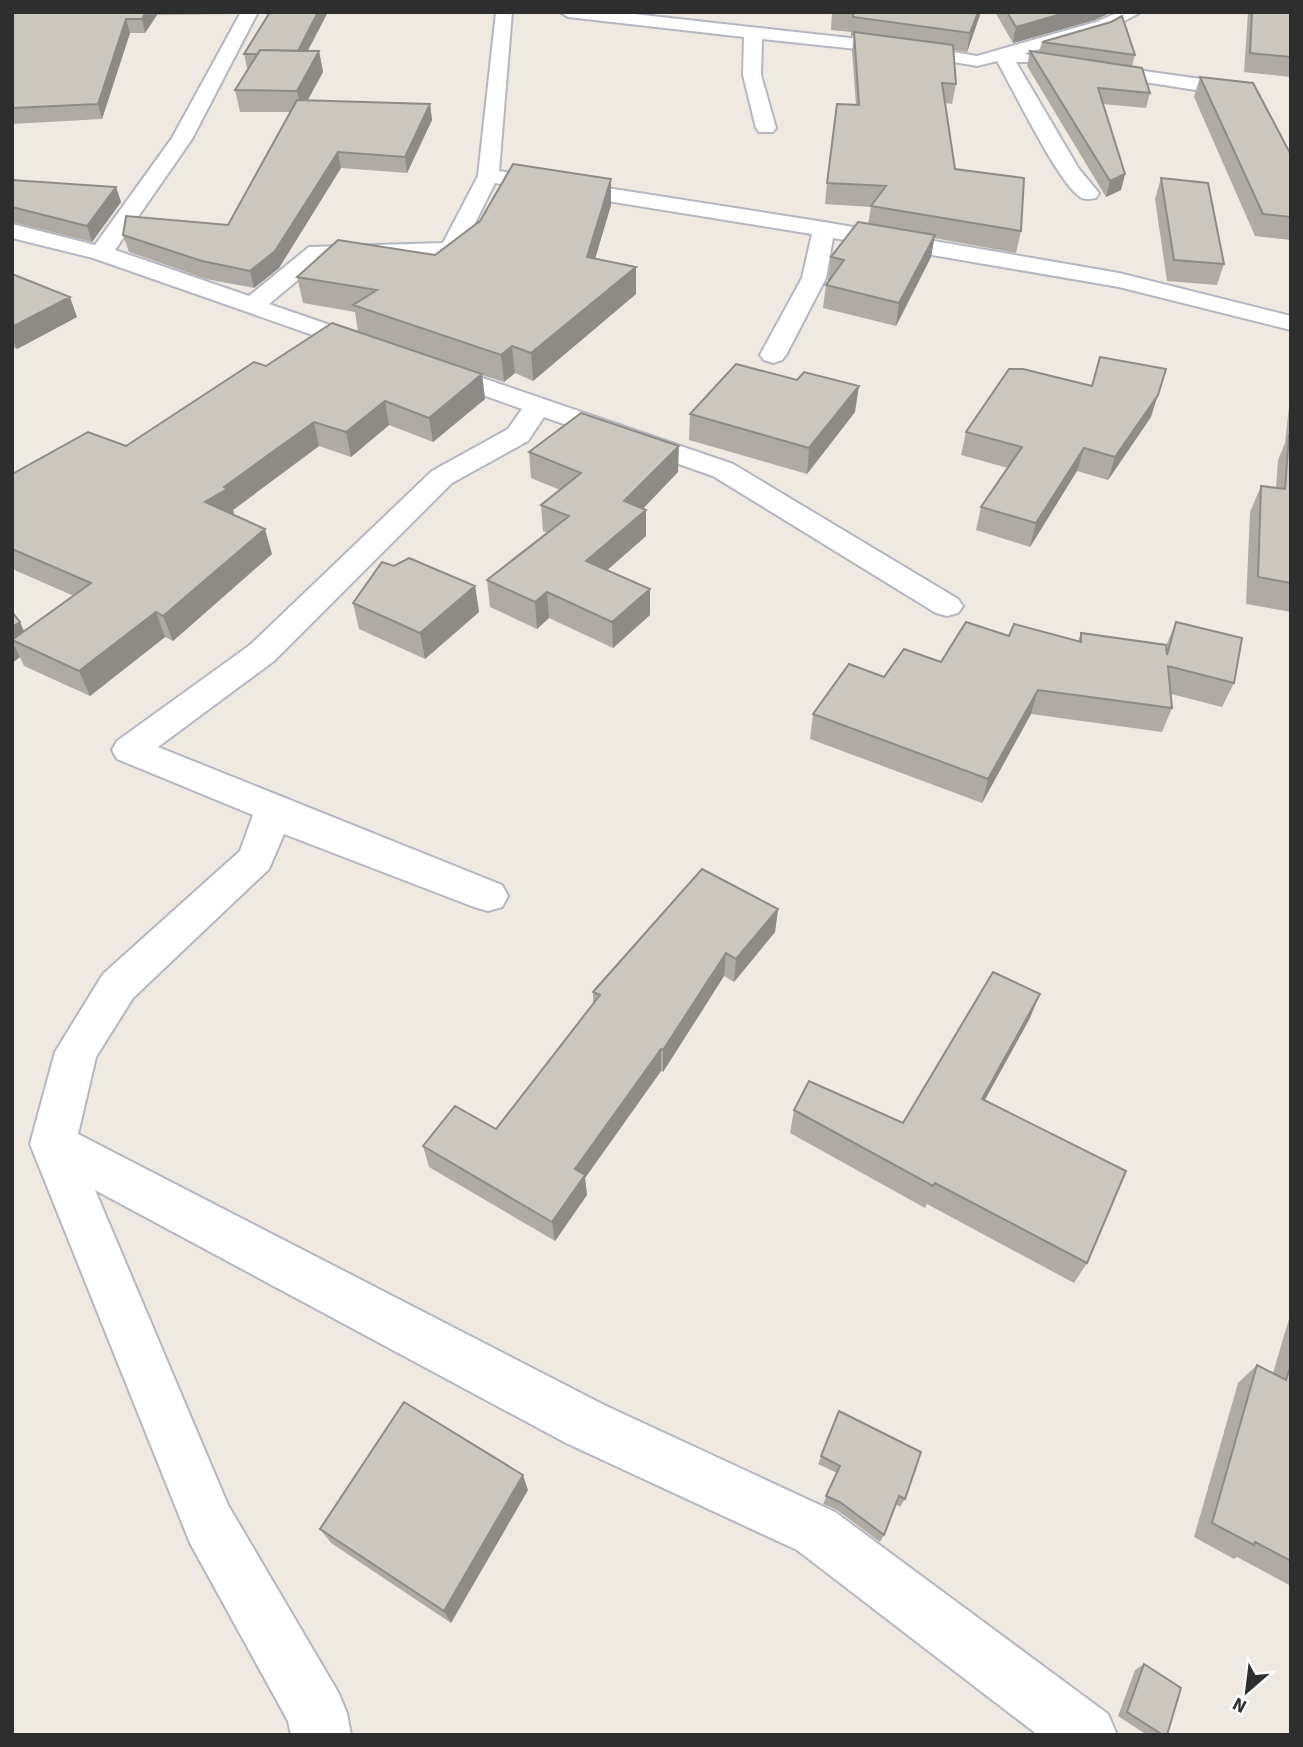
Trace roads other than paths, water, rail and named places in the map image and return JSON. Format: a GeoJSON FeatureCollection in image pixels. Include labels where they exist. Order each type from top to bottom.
{"type":"FeatureCollection","features":[{"type":"Feature","properties":{"kind":"street"},"geometry":{"type":"LineString","coordinates":[[101,253],[182,139],[250,12]]}},
{"type":"Feature","properties":{"kind":"street"},"geometry":{"type":"LineString","coordinates":[[253,305],[317,252],[451,250],[488,176],[504,12]]}},
{"type":"Feature","properties":{"kind":"street"},"geometry":{"type":"LineString","coordinates":[[568,12],[913,50],[977,61],[1102,26],[1133,12]]}},
{"type":"Feature","properties":{"kind":"street"},"geometry":{"type":"LineString","coordinates":[[753,33],[752,75],[766,128]]}},
{"type":"Feature","properties":{"kind":"street"},"geometry":{"type":"LineString","coordinates":[[1002,54],[1043,61]]}},
{"type":"Feature","properties":{"kind":"street"},"geometry":{"type":"LineString","coordinates":[[1002,54],[1070,172],[1088,193]]}},
{"type":"Feature","properties":{"kind":"street"},"geometry":{"type":"LineString","coordinates":[[1071,65],[1208,86]]}},
{"type":"Feature","properties":{"kind":"street"},"geometry":{"type":"LineString","coordinates":[[488,176],[824,229],[1119,280],[1291,323]]}},
{"type":"Feature","properties":{"kind":"street"},"geometry":{"type":"LineString","coordinates":[[773,355],[814,278],[824,229]]}},
{"type":"Feature","properties":{"kind":"street"},"geometry":{"type":"LineString","coordinates":[[12,232],[101,253],[723,470],[947,606]]}},
{"type":"Feature","properties":{"kind":"street"},"geometry":{"type":"LineString","coordinates":[[321,1735],[317,1713],[209,1524],[53,1144],[76,1052],[118,986],[256,859],[272,816],[488,896],[130,750],[262,653],[442,477],[518,435],[537,406]]}},
{"type":"Feature","properties":{"kind":"street"},"geometry":{"type":"LineString","coordinates":[[53,1144],[585,1424],[816,1531],[1087,1735]]}}]}
